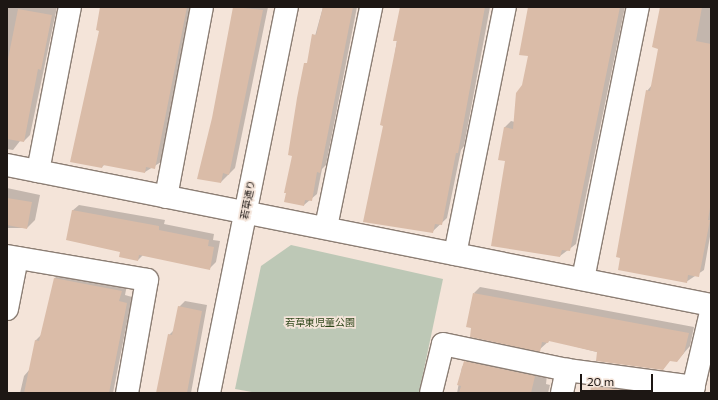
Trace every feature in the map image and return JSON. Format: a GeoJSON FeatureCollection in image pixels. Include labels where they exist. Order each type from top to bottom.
{"type":"FeatureCollection","features":[{"type":"Feature","properties":{"kind":"street"},"geometry":{"type":"LineString","coordinates":[[38,171],[70,7]]}},
{"type":"Feature","properties":{"kind":"street"},"geometry":{"type":"LineString","coordinates":[[166,197],[202,7]]}},
{"type":"Feature","properties":{"kind":"street","name":"若草通り"},"geometry":{"type":"LineString","coordinates":[[209,393],[286,7]]}},
{"type":"Feature","properties":{"kind":"street"},"geometry":{"type":"LineString","coordinates":[[326,227],[371,7]]}},
{"type":"Feature","properties":{"kind":"street"},"geometry":{"type":"LineString","coordinates":[[455,254],[505,7]]}},
{"type":"Feature","properties":{"kind":"street"},"geometry":{"type":"LineString","coordinates":[[583,279],[638,7]]}},
{"type":"Feature","properties":{"kind":"street"},"geometry":{"type":"LineString","coordinates":[[7,165],[246,213],[326,227],[711,305]]}},
{"type":"Feature","properties":{"kind":"street"},"geometry":{"type":"LineString","coordinates":[[7,309],[12,257],[148,280],[126,393]]}},
{"type":"Feature","properties":{"kind":"street"},"geometry":{"type":"LineString","coordinates":[[431,393],[443,344],[567,370],[693,390],[711,312]]}},
{"type":"Feature","properties":{"kind":"street"},"geometry":{"type":"LineString","coordinates":[[562,393],[567,370]]}},
{"type":"Feature","properties":{"kind":"green space","name":"若草東児童公園"},"geometry":{"type":"Polygon","coordinates":[[[291,245],[443,279],[419,393],[258,393],[235,389],[261,266],[291,245]]]}},
{"type":"Feature","properties":{"kind":"building"},"geometry":{"type":"Polygon","coordinates":[[[100,7],[187,7],[155,169],[146,167],[145,173],[103,165],[102,168],[70,162],[99,31],[96,30],[100,7]]]}},
{"type":"Feature","properties":{"kind":"building"},"geometry":{"type":"Polygon","coordinates":[[[233,7],[263,10],[229,175],[223,173],[221,183],[197,179],[212,118],[233,7]]]}},
{"type":"Feature","properties":{"kind":"building"},"geometry":{"type":"Polygon","coordinates":[[[323,7],[353,7],[320,173],[317,172],[312,201],[305,200],[304,206],[284,202],[286,193],[284,193],[292,156],[288,155],[304,63],[307,63],[312,34],[316,35],[323,7]]]}},
{"type":"Feature","properties":{"kind":"building"},"geometry":{"type":"Polygon","coordinates":[[[400,7],[485,7],[458,153],[456,153],[442,225],[435,224],[433,233],[363,222],[383,126],[380,125],[397,41],[393,41],[400,7]]]}},
{"type":"Feature","properties":{"kind":"building"},"geometry":{"type":"Polygon","coordinates":[[[528,7],[620,7],[570,251],[562,250],[560,257],[491,246],[505,161],[498,160],[504,127],[513,129],[516,93],[522,85],[528,56],[519,55],[528,7]]]}},
{"type":"Feature","properties":{"kind":"building"},"geometry":{"type":"Polygon","coordinates":[[[660,7],[702,7],[696,41],[711,44],[711,202],[708,220],[710,220],[699,277],[688,275],[687,283],[618,270],[620,258],[616,257],[646,90],[650,91],[658,49],[652,47],[660,7]]]}},
{"type":"Feature","properties":{"kind":"building"},"geometry":{"type":"Polygon","coordinates":[[[18,9],[52,15],[41,70],[38,69],[24,142],[7,139],[7,64],[18,9]]]}},
{"type":"Feature","properties":{"kind":"building"},"geometry":{"type":"Polygon","coordinates":[[[7,198],[32,202],[27,229],[7,225],[7,198]]]}},
{"type":"Feature","properties":{"kind":"building"},"geometry":{"type":"Polygon","coordinates":[[[72,210],[159,226],[159,230],[209,240],[208,246],[214,247],[210,270],[139,255],[138,261],[119,257],[120,252],[66,240],[72,210]]]}},
{"type":"Feature","properties":{"kind":"building"},"geometry":{"type":"Polygon","coordinates":[[[54,278],[122,291],[119,301],[127,303],[109,393],[24,393],[35,340],[39,341],[54,278]]]}},
{"type":"Feature","properties":{"kind":"building"},"geometry":{"type":"Polygon","coordinates":[[[473,293],[689,333],[684,353],[677,362],[670,361],[663,370],[596,361],[597,352],[549,341],[548,343],[542,342],[540,352],[470,337],[471,328],[466,327],[473,293]]]}},
{"type":"Feature","properties":{"kind":"building"},"geometry":{"type":"Polygon","coordinates":[[[178,306],[202,311],[187,393],[156,393],[168,334],[172,335],[178,306]]]}},
{"type":"Feature","properties":{"kind":"building"},"geometry":{"type":"Polygon","coordinates":[[[464,361],[535,376],[531,393],[459,393],[461,386],[457,385],[464,361]]]}},
{"type":"Feature","properties":{"kind":"building"},"geometry":{"type":"Polygon","coordinates":[[[591,386],[645,393],[590,393],[591,386]]]}}]}
